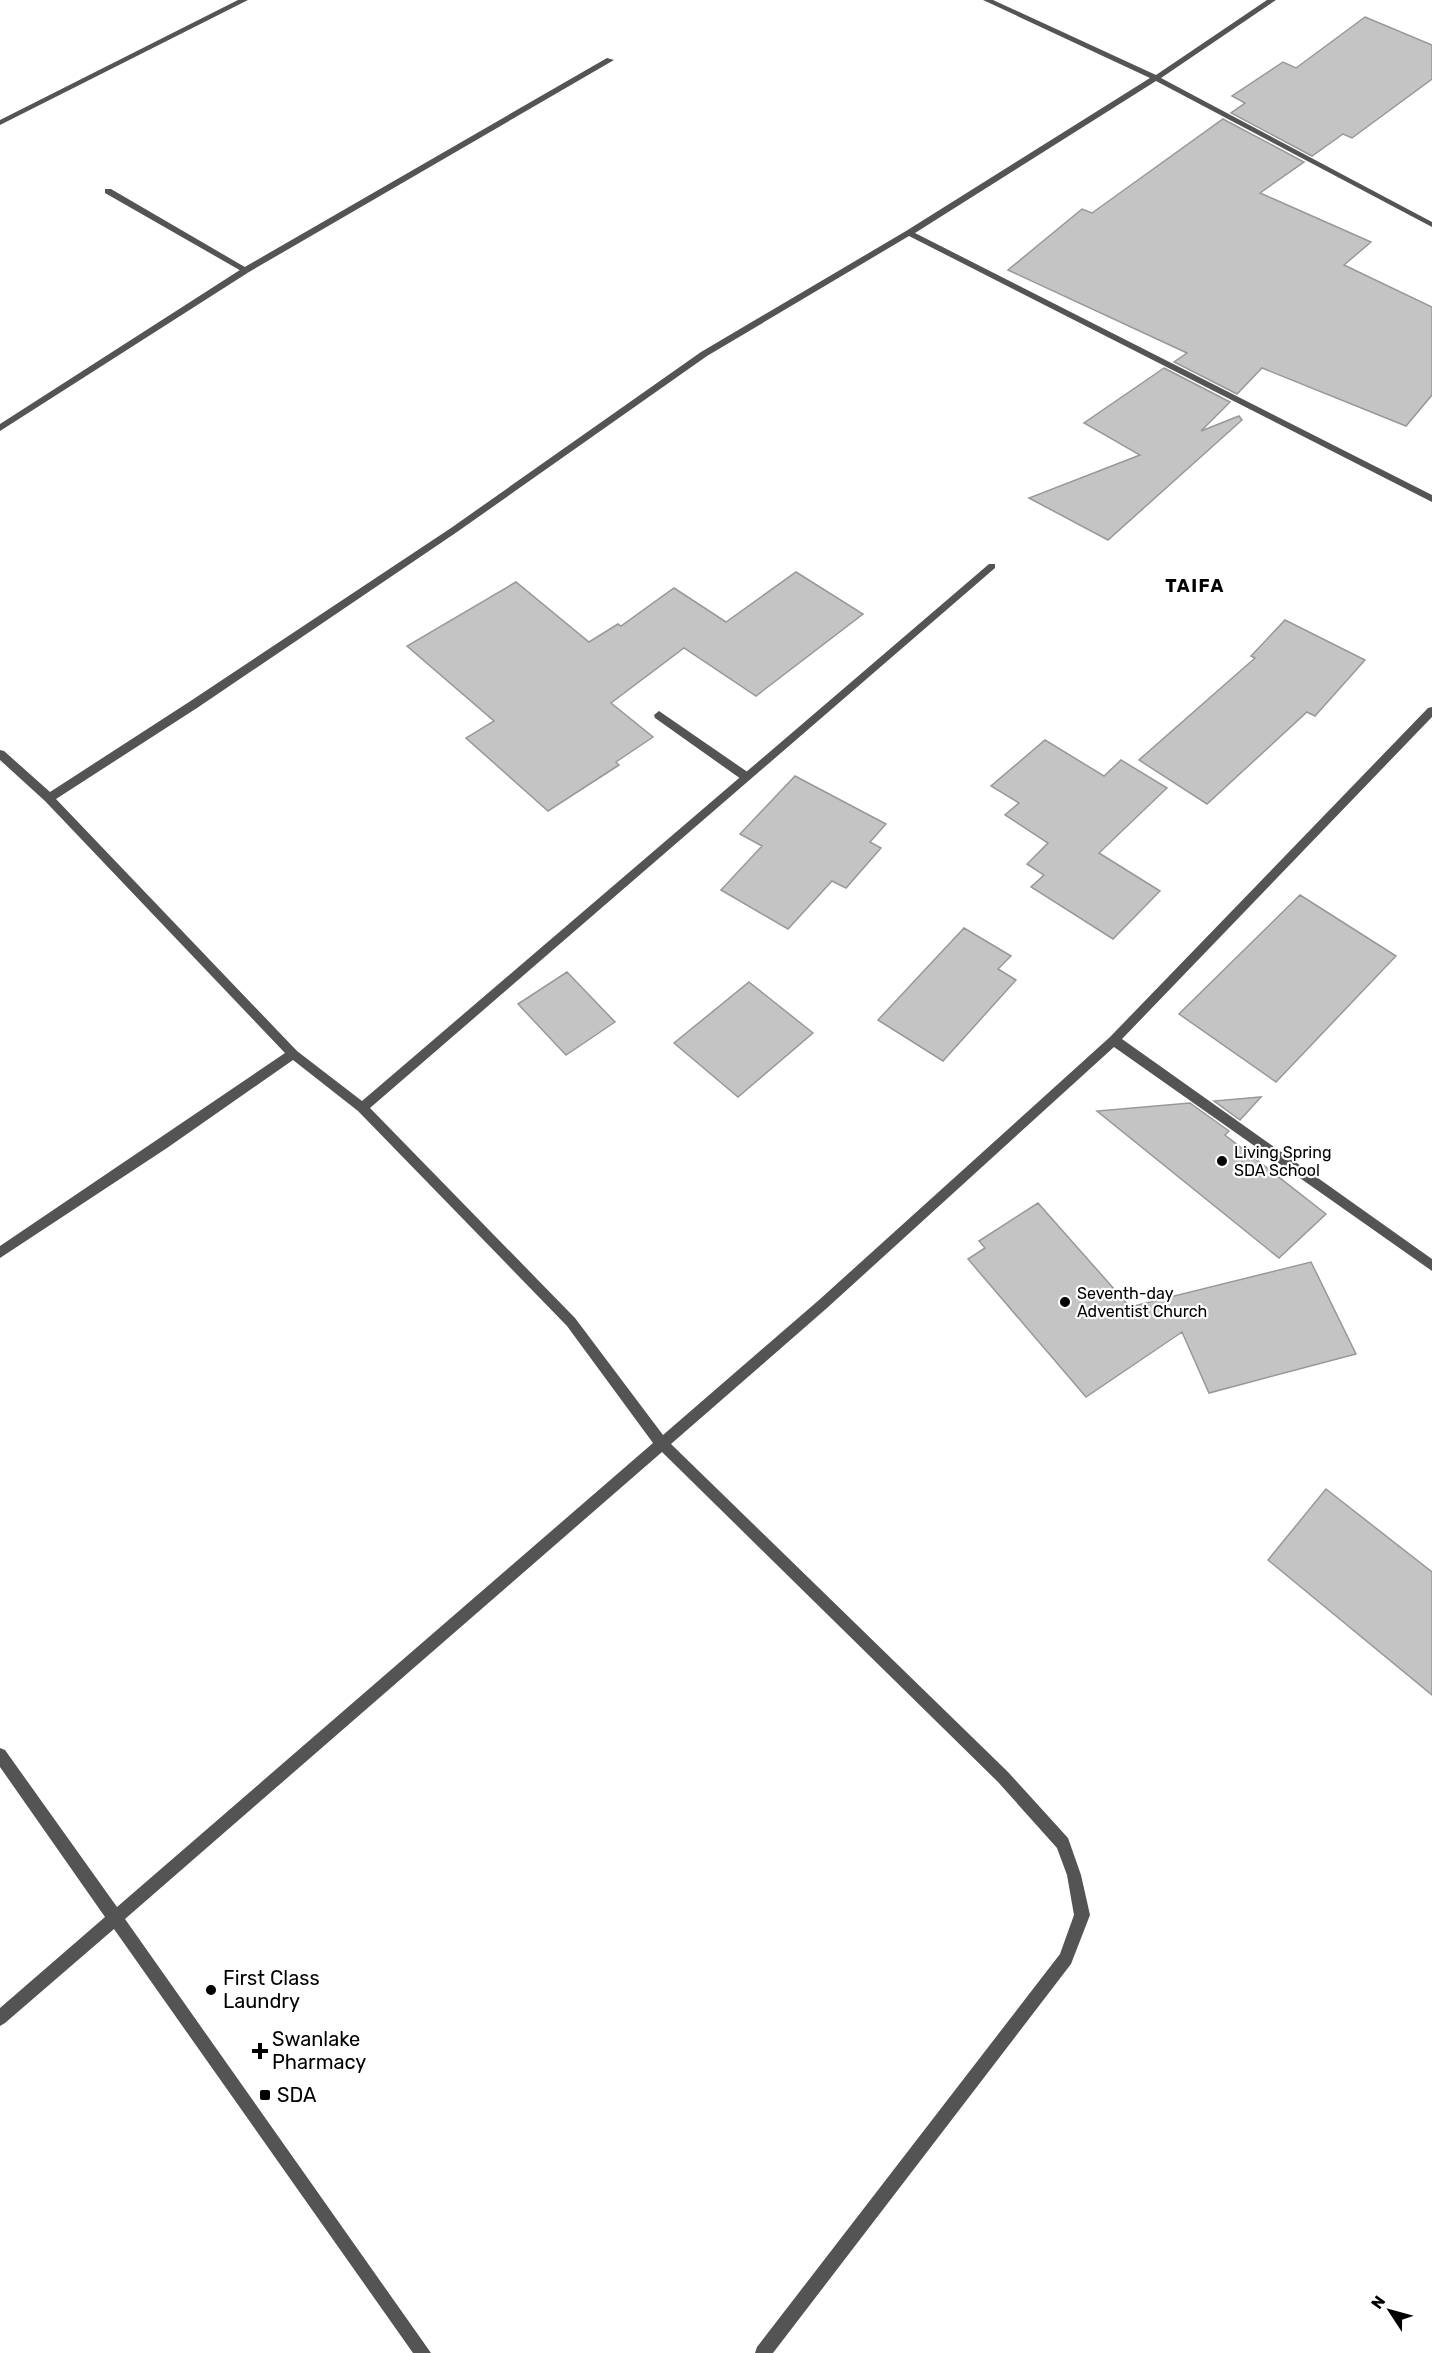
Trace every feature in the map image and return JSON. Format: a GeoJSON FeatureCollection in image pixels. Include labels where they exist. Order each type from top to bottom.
{"type":"FeatureCollection","features":[{"type":"Feature","properties":{"kind":"street"},"geometry":{"type":"LineString","coordinates":[[0,123],[244,0]]}},
{"type":"Feature","properties":{"kind":"street"},"geometry":{"type":"LineString","coordinates":[[987,0],[1156,78],[1432,225]]}},
{"type":"Feature","properties":{"kind":"street"},"geometry":{"type":"LineString","coordinates":[[49,798],[193,705],[454,530],[704,354],[909,233],[1156,78],[1272,0]]}},
{"type":"Feature","properties":{"kind":"street"},"geometry":{"type":"LineString","coordinates":[[0,428],[246,270],[610,60]]}},
{"type":"Feature","properties":{"kind":"street"},"geometry":{"type":"LineString","coordinates":[[108,191],[246,270]]}},
{"type":"Feature","properties":{"kind":"street"},"geometry":{"type":"LineString","coordinates":[[909,233],[1432,499]]}},
{"type":"Feature","properties":{"kind":"street"},"geometry":{"type":"LineString","coordinates":[[362,1108],[745,776],[992,566]]}},
{"type":"Feature","properties":{"kind":"street"},"geometry":{"type":"LineString","coordinates":[[0,2018],[823,1304],[1114,1040],[1432,711]]}},
{"type":"Feature","properties":{"kind":"street"},"geometry":{"type":"LineString","coordinates":[[659,715],[745,776]]}},
{"type":"Feature","properties":{"kind":"street"},"geometry":{"type":"LineString","coordinates":[[0,754],[49,798],[293,1054],[362,1108],[571,1322],[662,1444],[1003,1777],[1063,1843],[1074,1875],[1082,1914],[1066,1959],[763,2353]]}},
{"type":"Feature","properties":{"kind":"street"},"geometry":{"type":"LineString","coordinates":[[1114,1040],[1432,1266]]}},
{"type":"Feature","properties":{"kind":"street"},"geometry":{"type":"LineString","coordinates":[[0,1252],[134,1164],[293,1054]]}},
{"type":"Feature","properties":{"kind":"street"},"geometry":{"type":"LineString","coordinates":[[0,1755],[423,2353]]}},
{"type":"Feature","properties":{"kind":"building"},"geometry":{"type":"Polygon","coordinates":[[[1365,17],[1432,45],[1432,79],[1352,138],[1343,134],[1312,156],[1231,113],[1245,103],[1232,96],[1283,62],[1296,68],[1365,17]]]}},
{"type":"Feature","properties":{"kind":"building"},"geometry":{"type":"Polygon","coordinates":[[[1223,119],[1304,162],[1260,193],[1371,242],[1344,265],[1432,307],[1432,395],[1406,426],[1262,368],[1237,394],[1174,362],[1187,353],[1008,270],[1082,209],[1092,213],[1223,119]]]}},
{"type":"Feature","properties":{"kind":"building"},"geometry":{"type":"Polygon","coordinates":[[[1164,368],[1230,402],[1201,431],[1239,416],[1242,420],[1108,540],[1029,498],[1140,455],[1084,423],[1164,368]]]}},
{"type":"Feature","properties":{"kind":"building"},"geometry":{"type":"Polygon","coordinates":[[[796,572],[863,614],[756,696],[684,648],[611,703],[653,737],[616,762],[619,765],[548,811],[466,738],[494,721],[407,646],[516,582],[589,642],[618,624],[621,626],[674,588],[726,622],[796,572]]]}},
{"type":"Feature","properties":{"kind":"building"},"geometry":{"type":"Polygon","coordinates":[[[1285,620],[1365,660],[1315,716],[1307,712],[1207,804],[1139,760],[1255,658],[1251,656],[1285,620]]]}},
{"type":"Feature","properties":{"kind":"building"},"geometry":{"type":"Polygon","coordinates":[[[1045,740],[1104,776],[1121,760],[1167,788],[1099,853],[1160,891],[1113,939],[1031,887],[1044,875],[1027,864],[1048,843],[1005,815],[1019,803],[991,786],[1045,740]]]}},
{"type":"Feature","properties":{"kind":"building"},"geometry":{"type":"Polygon","coordinates":[[[795,776],[886,824],[870,842],[881,848],[846,888],[832,881],[788,929],[721,890],[762,846],[740,834],[795,776]]]}},
{"type":"Feature","properties":{"kind":"building"},"geometry":{"type":"Polygon","coordinates":[[[1300,895],[1396,956],[1276,1082],[1179,1014],[1300,895]]]}},
{"type":"Feature","properties":{"kind":"building"},"geometry":{"type":"Polygon","coordinates":[[[964,928],[1011,956],[998,969],[1016,980],[943,1061],[878,1020],[964,928]]]}},
{"type":"Feature","properties":{"kind":"building"},"geometry":{"type":"Polygon","coordinates":[[[567,972],[615,1022],[566,1055],[518,1004],[567,972]]]}},
{"type":"Feature","properties":{"kind":"building"},"geometry":{"type":"Polygon","coordinates":[[[749,982],[813,1033],[738,1097],[674,1043],[749,982]]]}},
{"type":"Feature","properties":{"kind":"building"},"geometry":{"type":"Polygon","coordinates":[[[1261,1097],[1240,1120],[1214,1101],[1261,1097]]]}},
{"type":"Feature","properties":{"kind":"building"},"geometry":{"type":"Polygon","coordinates":[[[1190,1103],[1229,1131],[1225,1135],[1326,1214],[1279,1258],[1097,1111],[1190,1103]]]}},
{"type":"Feature","properties":{"kind":"building"},"geometry":{"type":"Polygon","coordinates":[[[1038,1203],[1130,1307],[1311,1262],[1356,1354],[1209,1393],[1182,1332],[1086,1397],[968,1259],[985,1248],[979,1241],[1038,1203]]]}},
{"type":"Feature","properties":{"kind":"building"},"geometry":{"type":"Polygon","coordinates":[[[1326,1489],[1432,1572],[1432,1695],[1268,1560],[1326,1489]]]}},
{"type":"Feature","properties":{"kind":"place","name":"Living Spring SDA School"},"geometry":{"type":"Point","coordinates":[1222,1161]}},
{"type":"Feature","properties":{"kind":"place","name":"Seventh-day Adventist Church"},"geometry":{"type":"Point","coordinates":[1065,1302]}},
{"type":"Feature","properties":{"kind":"place","name":"First Class Laundry"},"geometry":{"type":"Point","coordinates":[211,1990]}},
{"type":"Feature","properties":{"kind":"place","name":"Swanlake Pharmacy"},"geometry":{"type":"Point","coordinates":[260,2051]}},
{"type":"Feature","properties":{"kind":"place","name":"SDA"},"geometry":{"type":"Point","coordinates":[265,2095]}},
{"type":"Feature","properties":{"kind":"district","name":"TAIFA"},"geometry":{"type":"Point","coordinates":[1195,586]}}]}
